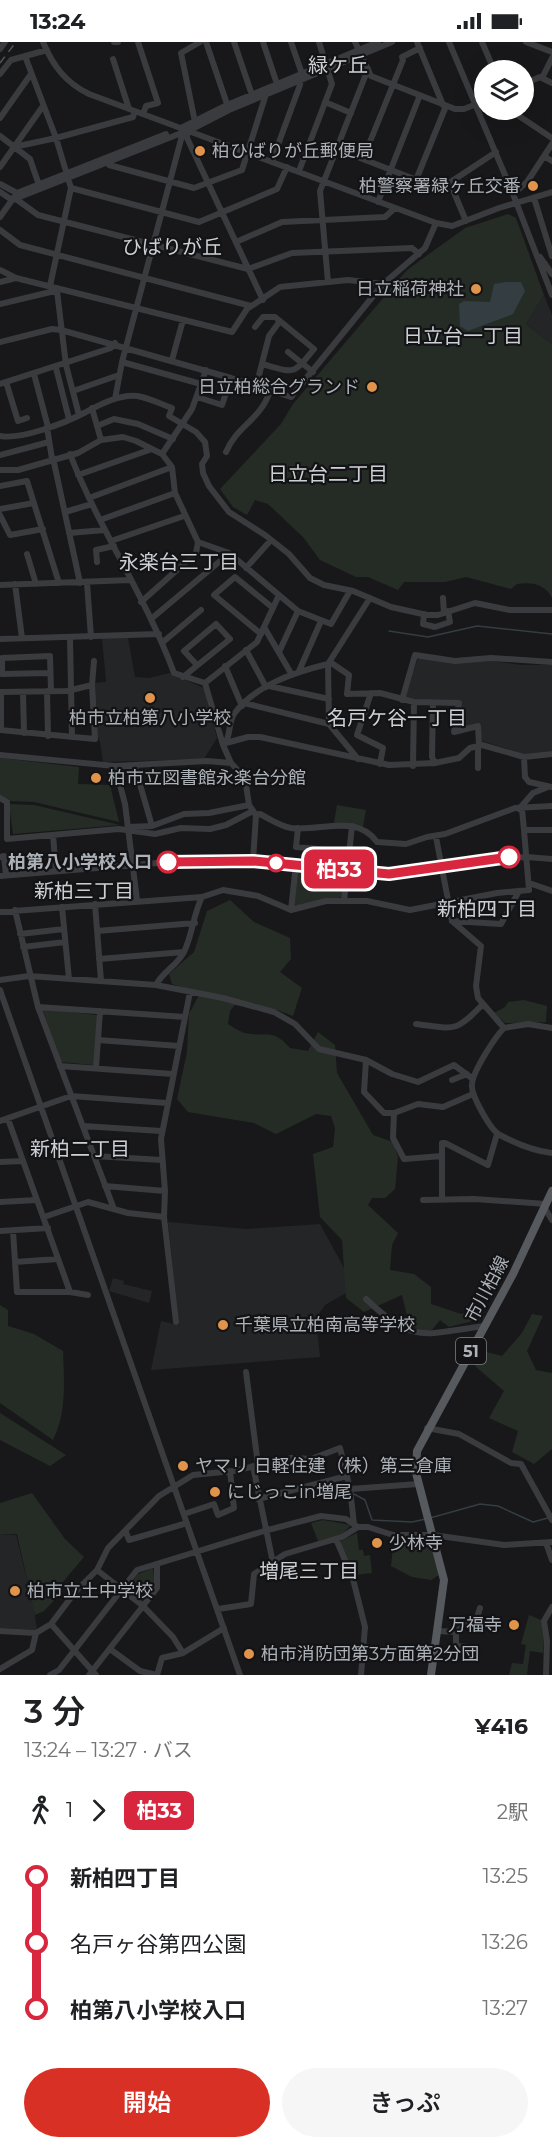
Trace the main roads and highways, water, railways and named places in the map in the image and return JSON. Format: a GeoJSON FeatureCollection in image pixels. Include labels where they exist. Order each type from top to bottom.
{"type":"FeatureCollection","features":[{"type":"Feature","properties":{"kind":"main road","name":"市川柏線"},"geometry":{"type":"LineString","coordinates":[[431,1675],[444,1580],[418,1484],[416,1460],[427,1428],[484,1326],[552,1191]]}},
{"type":"Feature","properties":{"kind":"waterway"},"geometry":{"type":"LineString","coordinates":[[389,631],[428,637],[477,626],[552,634]]}},
{"type":"Feature","properties":{"kind":"waterway"},"geometry":{"type":"LineString","coordinates":[[354,1494],[365,1500],[372,1520],[412,1522],[426,1519]]}},
{"type":"Feature","properties":{"kind":"waterway"},"geometry":{"type":"LineString","coordinates":[[430,1518],[480,1504],[498,1506],[533,1522],[548,1518]]}},
{"type":"Feature","properties":{"kind":"railway"},"geometry":{"type":"LineString","coordinates":[[0,63],[16,42]]}},
{"type":"Feature","properties":{"kind":"place","name":"柏ひばりが丘郵便局"},"geometry":{"type":"Point","coordinates":[200,151]}},
{"type":"Feature","properties":{"kind":"place","name":"柏警察署緑ヶ丘交番"},"geometry":{"type":"Point","coordinates":[533,186]}},
{"type":"Feature","properties":{"kind":"place","name":"日立稲荷神社"},"geometry":{"type":"Point","coordinates":[476,289]}},
{"type":"Feature","properties":{"kind":"place","name":"日立柏総合グランド"},"geometry":{"type":"Point","coordinates":[372,387]}},
{"type":"Feature","properties":{"kind":"place","name":"柏市立柏第八小学校"},"geometry":{"type":"Point","coordinates":[150,698]}},
{"type":"Feature","properties":{"kind":"place","name":"柏市立図書館永楽台分館"},"geometry":{"type":"Point","coordinates":[96,778]}},
{"type":"Feature","properties":{"kind":"place","name":"柏第八小学校入口"},"geometry":{"type":"Point","coordinates":[168,862]}},
{"type":"Feature","properties":{"kind":"place","name":"千葉県立柏南高等学校"},"geometry":{"type":"Point","coordinates":[223,1325]}},
{"type":"Feature","properties":{"kind":"place","name":"ヤマリ 日軽住建（株）第三倉庫"},"geometry":{"type":"Point","coordinates":[183,1466]}},
{"type":"Feature","properties":{"kind":"place","name":"にじっこin増尾"},"geometry":{"type":"Point","coordinates":[215,1492]}},
{"type":"Feature","properties":{"kind":"place","name":"少林寺"},"geometry":{"type":"Point","coordinates":[377,1543]}},
{"type":"Feature","properties":{"kind":"place","name":"柏市立土中学校"},"geometry":{"type":"Point","coordinates":[15,1591]}},
{"type":"Feature","properties":{"kind":"place","name":"万福寺"},"geometry":{"type":"Point","coordinates":[514,1625]}},
{"type":"Feature","properties":{"kind":"place","name":"柏市消防団第3方面第2分団"},"geometry":{"type":"Point","coordinates":[249,1654]}},
{"type":"Feature","properties":{"kind":"district","name":"緑ケ丘"},"geometry":{"type":"Point","coordinates":[338,65]}},
{"type":"Feature","properties":{"kind":"district","name":"ひばりが丘"},"geometry":{"type":"Point","coordinates":[172,247]}},
{"type":"Feature","properties":{"kind":"district","name":"日立台一丁目"},"geometry":{"type":"Point","coordinates":[463,336]}},
{"type":"Feature","properties":{"kind":"district","name":"日立台二丁目"},"geometry":{"type":"Point","coordinates":[328,474]}},
{"type":"Feature","properties":{"kind":"district","name":"永楽台三丁目"},"geometry":{"type":"Point","coordinates":[179,562]}},
{"type":"Feature","properties":{"kind":"district","name":"名戸ケ谷一丁目"},"geometry":{"type":"Point","coordinates":[397,718]}},
{"type":"Feature","properties":{"kind":"district","name":"新柏三丁目"},"geometry":{"type":"Point","coordinates":[84,891]}},
{"type":"Feature","properties":{"kind":"district","name":"新柏四丁目"},"geometry":{"type":"Point","coordinates":[487,909]}},
{"type":"Feature","properties":{"kind":"district","name":"新柏二丁目"},"geometry":{"type":"Point","coordinates":[80,1149]}},
{"type":"Feature","properties":{"kind":"district","name":"増尾三丁目"},"geometry":{"type":"Point","coordinates":[309,1571]}}]}
